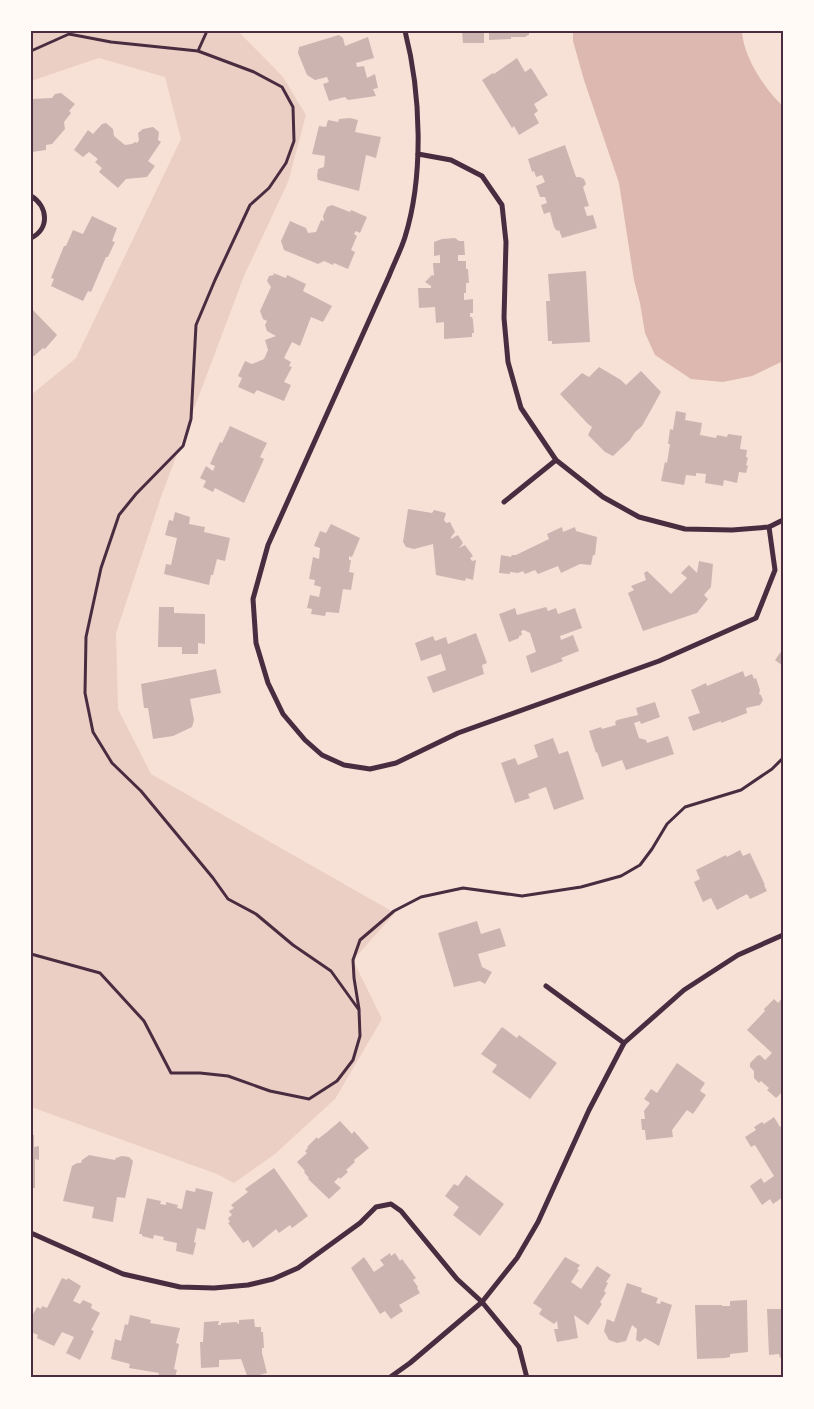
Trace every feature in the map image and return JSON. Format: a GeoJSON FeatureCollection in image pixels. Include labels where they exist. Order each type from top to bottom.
{"type":"FeatureCollection","features":[{"type":"Feature","properties":{"kind":"street"},"geometry":{"type":"LineString","coordinates":[[405,31],[417,106],[418,154],[415,193],[405,237],[268,545],[253,599],[256,643],[268,683],[283,714],[305,740],[322,755],[344,765],[370,769],[396,763],[458,733],[659,661],[756,618],[775,570],[769,527]]}},
{"type":"Feature","properties":{"kind":"street"},"geometry":{"type":"LineString","coordinates":[[418,154],[451,160],[482,176],[502,205],[506,242],[504,318],[508,362],[521,408],[556,460],[603,497],[640,517],[684,529],[732,530],[769,527],[783,520]]}},
{"type":"Feature","properties":{"kind":"street"},"geometry":{"type":"LineString","coordinates":[[31,196],[41,204],[45,218],[40,232],[31,238]]}},
{"type":"Feature","properties":{"kind":"street"},"geometry":{"type":"LineString","coordinates":[[504,502],[556,460]]}},
{"type":"Feature","properties":{"kind":"street"},"geometry":{"type":"LineString","coordinates":[[389,1378],[410,1363],[482,1302],[517,1258],[538,1222],[589,1110],[624,1043],[684,990],[738,956],[783,935]]}},
{"type":"Feature","properties":{"kind":"street"},"geometry":{"type":"LineString","coordinates":[[546,986],[624,1043]]}},
{"type":"Feature","properties":{"kind":"street"},"geometry":{"type":"LineString","coordinates":[[31,1233],[123,1274],[180,1287],[214,1288],[248,1285],[273,1279],[298,1268],[360,1223],[376,1207],[391,1204],[401,1211],[457,1279],[482,1302],[519,1347],[527,1378]]}},
{"type":"Feature","properties":{"kind":"street"},"geometry":{"type":"LineString","coordinates":[[536,1378],[575,1378]]}},
{"type":"Feature","properties":{"kind":"path"},"geometry":{"type":"LineString","coordinates":[[198,51],[207,31]]}},
{"type":"Feature","properties":{"kind":"path"},"geometry":{"type":"LineString","coordinates":[[31,51],[69,34],[111,42],[198,51],[254,72],[282,88],[294,107],[294,141],[286,163],[269,188],[250,205],[214,280],[196,325],[191,418],[183,446],[136,494],[119,515],[101,568],[86,637],[84,693],[93,732],[112,763],[141,791],[214,878],[228,899],[256,914],[293,945],[331,971],[359,1010]]}},
{"type":"Feature","properties":{"kind":"path"},"geometry":{"type":"LineString","coordinates":[[31,954],[100,973],[144,1021],[171,1073],[200,1073],[228,1076],[270,1091],[309,1099],[337,1081],[353,1060],[360,1036],[353,960],[360,940],[394,911],[421,897],[463,888],[522,896],[581,887],[621,876],[640,866],[667,824],[686,807],[740,790],[772,769],[783,758]]}},
{"type":"Feature","properties":{"kind":"shaded area"},"geometry":{"type":"Polygon","coordinates":[[[31,31],[238,31],[283,77],[306,115],[288,182],[244,276],[162,494],[116,633],[118,709],[151,774],[395,913],[353,960],[382,1019],[335,1099],[275,1154],[234,1183],[217,1174],[31,1107],[31,395],[76,358],[181,139],[165,77],[99,58],[31,81],[31,31]]]}},
{"type":"Feature","properties":{"kind":"shaded area"},"geometry":{"type":"Polygon","coordinates":[[[573,31],[742,31],[746,51],[756,72],[769,91],[783,106],[783,361],[752,376],[723,382],[691,379],[655,355],[645,333],[634,280],[619,183],[584,80],[573,41],[573,31]]]}},
{"type":"Feature","properties":{"kind":"building"},"geometry":{"type":"Polygon","coordinates":[[[462,31],[484,31],[484,43],[463,43],[462,31]]]}},
{"type":"Feature","properties":{"kind":"building"},"geometry":{"type":"Polygon","coordinates":[[[489,31],[529,31],[529,35],[526,37],[511,37],[511,39],[489,40],[489,31]]]}},
{"type":"Feature","properties":{"kind":"building"},"geometry":{"type":"Polygon","coordinates":[[[339,35],[343,38],[345,46],[368,37],[374,58],[356,63],[357,67],[364,66],[367,78],[375,74],[378,88],[373,89],[376,96],[348,100],[345,97],[329,101],[323,84],[329,82],[327,77],[315,80],[307,75],[298,53],[299,47],[339,35]]]}},
{"type":"Feature","properties":{"kind":"building"},"geometry":{"type":"Polygon","coordinates":[[[517,58],[525,72],[531,68],[548,95],[534,104],[538,111],[534,114],[539,123],[519,135],[514,126],[512,128],[482,80],[517,58]]]}},
{"type":"Feature","properties":{"kind":"building"},"geometry":{"type":"Polygon","coordinates":[[[61,93],[75,104],[64,122],[65,129],[52,144],[46,145],[46,150],[32,152],[31,99],[52,98],[55,94],[61,93]]]}},
{"type":"Feature","properties":{"kind":"building"},"geometry":{"type":"Polygon","coordinates":[[[350,118],[358,120],[355,132],[381,137],[376,158],[366,155],[359,191],[318,180],[318,169],[324,167],[325,156],[312,154],[319,126],[326,127],[328,120],[338,122],[339,119],[350,118]]]}},
{"type":"Feature","properties":{"kind":"building"},"geometry":{"type":"Polygon","coordinates":[[[106,123],[113,129],[114,136],[125,145],[137,143],[139,140],[138,133],[143,129],[153,127],[159,132],[158,140],[161,142],[148,161],[155,166],[147,177],[126,179],[118,188],[99,172],[102,168],[95,162],[98,159],[89,152],[83,157],[74,150],[88,130],[93,134],[102,124],[106,123]]]}},
{"type":"Feature","properties":{"kind":"building"},"geometry":{"type":"Polygon","coordinates":[[[565,145],[576,177],[584,179],[586,184],[583,187],[589,206],[584,207],[587,216],[593,215],[597,228],[562,238],[559,230],[557,231],[554,227],[550,212],[544,214],[541,205],[547,203],[545,197],[540,197],[536,186],[545,182],[542,175],[536,177],[534,171],[532,172],[528,159],[565,145]]]}},
{"type":"Feature","properties":{"kind":"building"},"geometry":{"type":"Polygon","coordinates":[[[332,205],[367,217],[360,233],[356,231],[354,234],[357,236],[351,250],[355,252],[348,269],[324,261],[318,264],[284,250],[281,241],[290,221],[306,228],[308,233],[316,232],[321,220],[324,221],[323,216],[327,207],[332,205]]]}},
{"type":"Feature","properties":{"kind":"building"},"geometry":{"type":"Polygon","coordinates":[[[92,216],[117,228],[112,241],[115,242],[108,257],[106,257],[91,292],[88,291],[83,301],[51,286],[54,279],[51,278],[64,246],[66,246],[73,230],[83,234],[92,216]]]}},
{"type":"Feature","properties":{"kind":"building"},"geometry":{"type":"Polygon","coordinates":[[[455,238],[459,241],[464,241],[465,255],[458,255],[458,261],[466,261],[466,269],[468,269],[469,283],[466,283],[464,300],[473,299],[473,313],[470,313],[470,317],[473,320],[474,333],[472,333],[472,337],[444,339],[444,322],[436,323],[435,307],[419,308],[418,288],[431,288],[425,282],[432,275],[434,276],[433,263],[440,263],[440,255],[434,256],[434,242],[455,238]]]}},
{"type":"Feature","properties":{"kind":"building"},"geometry":{"type":"Polygon","coordinates":[[[586,271],[590,342],[552,344],[552,341],[548,341],[546,301],[550,301],[548,274],[586,271]]]}},
{"type":"Feature","properties":{"kind":"building"},"geometry":{"type":"Polygon","coordinates":[[[273,273],[286,278],[287,275],[306,284],[303,291],[332,306],[323,322],[311,317],[300,346],[292,342],[284,358],[291,362],[289,366],[292,367],[284,382],[291,385],[284,401],[257,390],[254,394],[238,387],[242,378],[238,376],[245,361],[252,364],[264,359],[268,350],[265,340],[276,336],[267,331],[265,325],[267,321],[263,319],[260,311],[271,287],[267,281],[269,276],[274,275],[273,273]]]}},
{"type":"Feature","properties":{"kind":"building"},"geometry":{"type":"Polygon","coordinates":[[[31,308],[57,335],[45,349],[43,348],[34,356],[31,356],[31,308]]]}},
{"type":"Feature","properties":{"kind":"building"},"geometry":{"type":"Polygon","coordinates":[[[599,367],[626,385],[641,371],[661,392],[642,426],[613,456],[605,452],[588,435],[592,427],[560,394],[582,373],[589,377],[599,367]]]}},
{"type":"Feature","properties":{"kind":"building"},"geometry":{"type":"Polygon","coordinates":[[[676,411],[686,413],[685,420],[702,423],[700,435],[716,438],[717,435],[727,437],[728,434],[742,436],[740,449],[747,450],[746,457],[748,458],[746,465],[748,466],[746,473],[739,472],[737,483],[724,480],[723,486],[705,483],[706,474],[696,473],[696,476],[686,475],[684,485],[661,481],[665,462],[667,463],[670,429],[673,430],[676,411]]]}},
{"type":"Feature","properties":{"kind":"building"},"geometry":{"type":"Polygon","coordinates":[[[230,426],[267,443],[260,457],[264,459],[244,503],[215,488],[213,492],[203,487],[206,481],[200,478],[206,466],[213,471],[215,466],[210,464],[230,426]]]}},
{"type":"Feature","properties":{"kind":"building"},"geometry":{"type":"Polygon","coordinates":[[[408,509],[432,513],[434,510],[446,513],[444,520],[446,523],[450,522],[455,532],[451,539],[458,535],[463,543],[459,548],[465,545],[473,556],[470,558],[472,561],[476,560],[473,580],[466,578],[465,581],[436,575],[433,544],[414,549],[406,547],[403,542],[408,509]]]}},
{"type":"Feature","properties":{"kind":"building"},"geometry":{"type":"Polygon","coordinates":[[[175,512],[190,517],[189,524],[205,527],[204,532],[230,538],[225,561],[217,559],[209,585],[164,574],[166,564],[171,565],[177,538],[165,535],[169,520],[173,521],[175,512]]]}},
{"type":"Feature","properties":{"kind":"building"},"geometry":{"type":"Polygon","coordinates":[[[331,524],[360,538],[352,557],[349,556],[349,560],[351,560],[349,572],[354,573],[351,590],[343,589],[339,613],[326,612],[325,616],[311,614],[312,609],[307,608],[310,595],[319,597],[321,587],[314,585],[315,580],[309,579],[313,557],[319,559],[320,548],[314,546],[320,531],[326,533],[331,524]]]}},
{"type":"Feature","properties":{"kind":"building"},"geometry":{"type":"Polygon","coordinates":[[[562,527],[563,532],[575,527],[576,531],[597,537],[595,555],[593,555],[591,565],[580,564],[561,573],[558,566],[538,574],[535,570],[525,574],[523,571],[518,573],[510,572],[510,574],[499,573],[501,555],[511,557],[516,555],[549,539],[547,534],[562,527]]]}},
{"type":"Feature","properties":{"kind":"building"},"geometry":{"type":"Polygon","coordinates":[[[699,561],[713,564],[711,587],[704,595],[708,599],[697,613],[643,631],[628,593],[634,590],[631,586],[646,580],[644,573],[647,571],[671,594],[687,578],[681,573],[689,565],[697,573],[699,561]]]}},
{"type":"Feature","properties":{"kind":"building"},"geometry":{"type":"Polygon","coordinates":[[[159,607],[174,607],[174,613],[205,614],[205,644],[198,643],[198,654],[182,654],[182,647],[158,647],[159,607]]]}},
{"type":"Feature","properties":{"kind":"building"},"geometry":{"type":"Polygon","coordinates":[[[546,607],[548,611],[556,608],[558,614],[575,608],[582,628],[560,636],[561,640],[573,635],[579,651],[561,658],[563,661],[531,673],[526,656],[536,652],[530,633],[524,630],[521,631],[522,635],[519,638],[509,642],[499,614],[515,608],[517,615],[546,607]]]}},
{"type":"Feature","properties":{"kind":"building"},"geometry":{"type":"Polygon","coordinates":[[[476,633],[487,663],[482,665],[484,674],[433,693],[427,677],[446,670],[441,654],[421,661],[415,643],[433,636],[435,641],[446,637],[448,644],[476,633]]]}},
{"type":"Feature","properties":{"kind":"building"},"geometry":{"type":"Polygon","coordinates":[[[783,649],[783,666],[775,660],[783,649]]]}},
{"type":"Feature","properties":{"kind":"building"},"geometry":{"type":"Polygon","coordinates":[[[216,669],[221,693],[190,699],[194,720],[192,727],[173,736],[153,739],[148,708],[144,708],[141,684],[216,669]]]}},
{"type":"Feature","properties":{"kind":"building"},"geometry":{"type":"Polygon","coordinates":[[[743,671],[745,677],[752,674],[754,679],[756,678],[760,690],[759,694],[763,700],[760,705],[746,708],[747,713],[693,731],[688,717],[700,713],[691,690],[706,683],[707,686],[743,671]]]}},
{"type":"Feature","properties":{"kind":"building"},"geometry":{"type":"Polygon","coordinates":[[[655,702],[660,717],[641,724],[640,721],[634,723],[639,738],[646,740],[647,743],[668,736],[674,754],[626,770],[622,760],[602,767],[589,731],[616,725],[615,722],[617,720],[638,715],[636,708],[655,702]]]}},
{"type":"Feature","properties":{"kind":"building"},"geometry":{"type":"Polygon","coordinates":[[[553,738],[559,754],[568,751],[584,799],[554,810],[546,787],[528,794],[530,798],[515,803],[501,763],[515,758],[518,765],[538,757],[534,745],[553,738]]]}},
{"type":"Feature","properties":{"kind":"building"},"geometry":{"type":"Polygon","coordinates":[[[740,850],[743,856],[750,853],[767,891],[750,899],[747,894],[717,910],[711,898],[703,902],[694,882],[700,879],[696,870],[740,850]]]}},
{"type":"Feature","properties":{"kind":"building"},"geometry":{"type":"Polygon","coordinates":[[[477,921],[481,934],[500,928],[506,946],[478,954],[482,967],[492,972],[485,984],[480,981],[454,987],[438,933],[477,921]]]}},
{"type":"Feature","properties":{"kind":"building"},"geometry":{"type":"Polygon","coordinates":[[[783,997],[783,1091],[776,1098],[767,1090],[769,1088],[754,1078],[754,1071],[750,1067],[750,1063],[757,1056],[760,1055],[765,1060],[772,1053],[747,1030],[774,999],[778,1003],[783,997]]]}},
{"type":"Feature","properties":{"kind":"building"},"geometry":{"type":"Polygon","coordinates":[[[502,1027],[517,1038],[519,1035],[557,1063],[530,1099],[492,1072],[497,1065],[481,1054],[502,1027]]]}},
{"type":"Feature","properties":{"kind":"building"},"geometry":{"type":"Polygon","coordinates":[[[677,1063],[705,1083],[700,1091],[706,1095],[693,1114],[687,1110],[672,1130],[673,1137],[646,1140],[645,1130],[642,1130],[641,1119],[645,1119],[644,1111],[650,1103],[644,1099],[651,1089],[657,1093],[677,1063]]]}},
{"type":"Feature","properties":{"kind":"building"},"geometry":{"type":"Polygon","coordinates":[[[774,1117],[780,1127],[783,1125],[783,1197],[773,1204],[770,1199],[762,1205],[750,1186],[761,1178],[764,1183],[774,1176],[755,1145],[751,1147],[745,1137],[756,1130],[754,1127],[762,1122],[764,1124],[774,1117]]]}},
{"type":"Feature","properties":{"kind":"building"},"geometry":{"type":"Polygon","coordinates":[[[340,1121],[352,1134],[354,1131],[369,1148],[354,1160],[355,1162],[346,1170],[348,1172],[334,1182],[341,1188],[329,1199],[308,1179],[305,1171],[297,1162],[307,1153],[305,1151],[307,1147],[317,1137],[318,1139],[340,1121]]]}},
{"type":"Feature","properties":{"kind":"building"},"geometry":{"type":"Polygon","coordinates":[[[31,1135],[34,1135],[34,1147],[39,1146],[39,1160],[35,1159],[35,1188],[31,1188],[31,1135]]]}},
{"type":"Feature","properties":{"kind":"building"},"geometry":{"type":"Polygon","coordinates":[[[89,1155],[115,1160],[122,1156],[129,1157],[133,1161],[125,1198],[117,1197],[113,1222],[92,1218],[94,1207],[63,1201],[72,1166],[81,1163],[89,1155]]]}},
{"type":"Feature","properties":{"kind":"building"},"geometry":{"type":"Polygon","coordinates":[[[274,1168],[308,1216],[292,1228],[290,1225],[279,1233],[276,1229],[253,1248],[248,1240],[243,1243],[228,1223],[230,1222],[228,1218],[232,1215],[229,1211],[234,1208],[231,1205],[248,1192],[245,1189],[274,1168]]]}},
{"type":"Feature","properties":{"kind":"building"},"geometry":{"type":"Polygon","coordinates":[[[466,1175],[504,1204],[480,1236],[453,1215],[459,1207],[445,1196],[454,1184],[458,1186],[466,1175]]]}},
{"type":"Feature","properties":{"kind":"building"},"geometry":{"type":"Polygon","coordinates":[[[196,1188],[213,1192],[205,1230],[197,1228],[193,1255],[176,1251],[177,1243],[163,1240],[164,1237],[154,1235],[153,1239],[139,1234],[147,1198],[161,1201],[160,1204],[166,1205],[166,1202],[178,1205],[177,1208],[182,1209],[186,1190],[195,1192],[196,1188]]]}},
{"type":"Feature","properties":{"kind":"building"},"geometry":{"type":"Polygon","coordinates":[[[390,1253],[391,1256],[395,1253],[400,1261],[402,1259],[416,1278],[413,1280],[420,1293],[399,1305],[403,1311],[391,1319],[385,1311],[380,1314],[351,1268],[364,1257],[374,1272],[384,1265],[380,1260],[390,1253]]]}},
{"type":"Feature","properties":{"kind":"building"},"geometry":{"type":"Polygon","coordinates":[[[565,1257],[580,1265],[571,1282],[581,1289],[597,1266],[611,1275],[606,1282],[608,1283],[604,1291],[606,1293],[600,1302],[602,1304],[588,1325],[574,1315],[578,1338],[557,1342],[554,1329],[558,1329],[557,1321],[554,1324],[539,1314],[542,1309],[533,1303],[565,1257]]]}},
{"type":"Feature","properties":{"kind":"building"},"geometry":{"type":"Polygon","coordinates":[[[62,1278],[67,1280],[68,1278],[81,1286],[73,1301],[80,1304],[83,1300],[92,1304],[91,1308],[100,1313],[91,1330],[94,1331],[80,1360],[66,1353],[74,1337],[62,1332],[54,1346],[37,1338],[38,1335],[31,1332],[31,1318],[37,1307],[41,1309],[42,1306],[47,1308],[62,1278]]]}},
{"type":"Feature","properties":{"kind":"building"},"geometry":{"type":"Polygon","coordinates":[[[627,1283],[642,1288],[641,1292],[658,1298],[656,1303],[660,1304],[661,1301],[672,1305],[659,1346],[645,1338],[640,1342],[636,1340],[637,1329],[632,1325],[626,1341],[617,1343],[609,1340],[604,1331],[607,1319],[614,1322],[627,1283]]]}},
{"type":"Feature","properties":{"kind":"building"},"geometry":{"type":"Polygon","coordinates":[[[747,1300],[748,1352],[730,1354],[730,1357],[725,1358],[697,1359],[695,1305],[730,1306],[730,1301],[747,1300]]]}},
{"type":"Feature","properties":{"kind":"building"},"geometry":{"type":"Polygon","coordinates":[[[767,1309],[781,1309],[781,1313],[783,1313],[783,1357],[780,1358],[779,1354],[769,1355],[767,1309]]]}},
{"type":"Feature","properties":{"kind":"building"},"geometry":{"type":"Polygon","coordinates":[[[130,1315],[151,1320],[150,1323],[180,1328],[176,1343],[179,1344],[174,1369],[177,1370],[175,1377],[158,1378],[159,1373],[129,1368],[130,1364],[111,1359],[115,1339],[121,1341],[125,1324],[128,1325],[130,1315]]]}},
{"type":"Feature","properties":{"kind":"building"},"geometry":{"type":"Polygon","coordinates":[[[254,1319],[255,1327],[261,1327],[261,1332],[263,1332],[264,1348],[262,1348],[262,1353],[267,1373],[248,1378],[241,1359],[219,1360],[219,1367],[201,1368],[200,1342],[203,1342],[204,1322],[219,1321],[218,1325],[236,1322],[239,1324],[239,1320],[254,1319]]]}}]}
